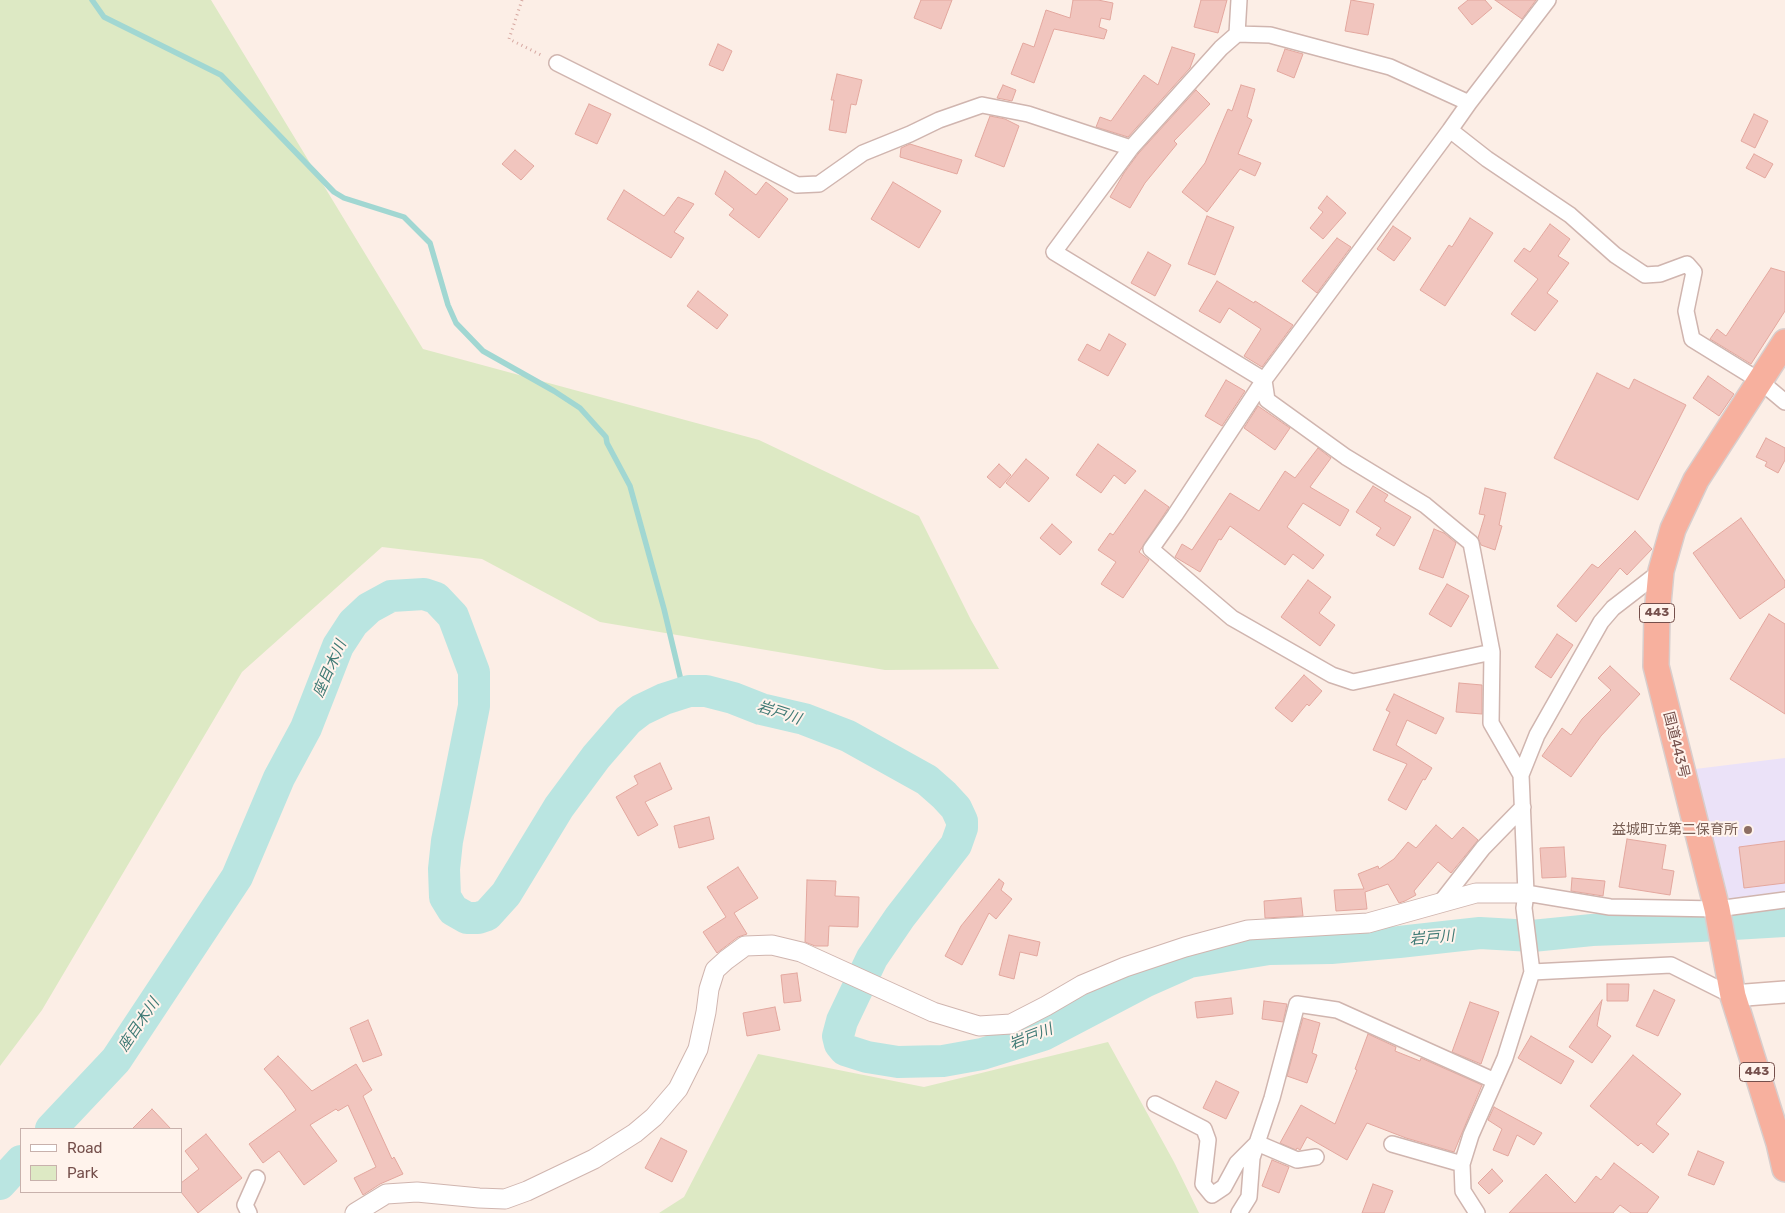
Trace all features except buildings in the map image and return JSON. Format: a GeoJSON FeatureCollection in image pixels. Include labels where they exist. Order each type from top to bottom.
{"type":"FeatureCollection","features":[{"type":"Feature","properties":{"kind":"highway","name":"国道443号"},"geometry":{"type":"LineString","coordinates":[[1785,342],[1696,480],[1673,529],[1661,571],[1657,614],[1656,666],[1717,909],[1731,986],[1785,1169]]}},
{"type":"Feature","properties":{"kind":"main road"},"geometry":{"type":"LineString","coordinates":[[1731,986],[1785,992]]}},
{"type":"Feature","properties":{"kind":"street"},"geometry":{"type":"LineString","coordinates":[[1237,34],[1239,0]]}},
{"type":"Feature","properties":{"kind":"street"},"geometry":{"type":"LineString","coordinates":[[1492,652],[1353,682],[1332,675],[1232,618],[1151,549],[1175,516],[1264,380],[1469,103],[1548,0]]}},
{"type":"Feature","properties":{"kind":"street"},"geometry":{"type":"LineString","coordinates":[[1264,380],[1054,252],[1131,148],[1221,48],[1237,34],[1270,35],[1390,67],[1469,103]]}},
{"type":"Feature","properties":{"kind":"street"},"geometry":{"type":"LineString","coordinates":[[557,63],[797,185],[819,184],[863,153],[939,120],[982,105],[1028,114],[1131,148]]}},
{"type":"Feature","properties":{"kind":"street"},"geometry":{"type":"LineString","coordinates":[[1450,130],[1486,159],[1570,215],[1615,255],[1645,276],[1660,274],[1687,264],[1694,272],[1686,311],[1692,339],[1760,382],[1785,402]]}},
{"type":"Feature","properties":{"kind":"street"},"geometry":{"type":"LineString","coordinates":[[1264,380],[1267,400],[1346,457],[1425,505],[1471,543],[1492,652],[1490,722],[1522,774]]}},
{"type":"Feature","properties":{"kind":"street"},"geometry":{"type":"LineString","coordinates":[[1477,1213],[1463,1191],[1462,1164],[1471,1134],[1505,1058],[1532,972],[1525,901],[1522,774],[1537,735],[1601,622],[1613,608],[1661,571]]}},
{"type":"Feature","properties":{"kind":"street"},"geometry":{"type":"LineString","coordinates":[[1441,902],[1483,848],[1523,807]]}},
{"type":"Feature","properties":{"kind":"street"},"geometry":{"type":"LineString","coordinates":[[355,1213],[386,1194],[417,1192],[505,1199],[527,1191],[594,1159],[635,1133],[654,1117],[678,1089],[698,1049],[709,989],[715,970],[745,946],[772,945],[801,952],[933,1012],[979,1026],[1011,1024],[1082,985],[1125,967],[1185,947],[1248,930],[1368,923],[1476,893],[1525,901],[1610,907],[1717,909],[1785,900]]}},
{"type":"Feature","properties":{"kind":"street"},"geometry":{"type":"LineString","coordinates":[[1532,972],[1671,965],[1731,986]]}},
{"type":"Feature","properties":{"kind":"street"},"geometry":{"type":"LineString","coordinates":[[1239,1213],[1249,1197],[1252,1158],[1272,1098],[1297,1004],[1337,1010],[1495,1081]]}},
{"type":"Feature","properties":{"kind":"street"},"geometry":{"type":"LineString","coordinates":[[1155,1104],[1204,1129],[1208,1140],[1203,1184],[1212,1195],[1224,1187],[1236,1163],[1257,1144]]}},
{"type":"Feature","properties":{"kind":"street"},"geometry":{"type":"LineString","coordinates":[[1257,1144],[1297,1160],[1316,1157]]}},
{"type":"Feature","properties":{"kind":"street"},"geometry":{"type":"LineString","coordinates":[[1392,1144],[1462,1164]]}},
{"type":"Feature","properties":{"kind":"street"},"geometry":{"type":"LineString","coordinates":[[249,1213],[245,1205],[256,1178]]}},
{"type":"Feature","properties":{"kind":"path"},"geometry":{"type":"LineString","coordinates":[[522,0],[509,39],[557,63]]}},
{"type":"Feature","properties":{"kind":"shaded area","name":"益城町立第二保育所"},"geometry":{"type":"Polygon","coordinates":[[[1785,758],[1785,891],[1729,899],[1695,769],[1785,758]]]}},
{"type":"Feature","properties":{"kind":"green space"},"geometry":{"type":"Polygon","coordinates":[[[0,0],[211,0],[423,349],[759,440],[919,516],[971,620],[999,669],[885,670],[600,622],[482,559],[382,547],[242,672],[42,1010],[0,1066],[0,0]]]}},
{"type":"Feature","properties":{"kind":"green space"},"geometry":{"type":"Polygon","coordinates":[[[1108,1042],[1174,1162],[1199,1213],[659,1213],[684,1197],[758,1054],[924,1087],[1108,1042]]]}},
{"type":"Feature","properties":{"kind":"waterway"},"geometry":{"type":"LineString","coordinates":[[92,0],[104,17],[221,75],[334,192],[344,198],[404,217],[430,243],[448,305],[456,323],[483,351],[580,408],[606,437],[607,443],[630,486],[664,609],[684,693]]}},
{"type":"Feature","properties":{"kind":"waterway","name":"岩戸川"},"geometry":{"type":"LineString","coordinates":[[52,1128],[116,1060],[237,877],[279,778],[306,728],[338,646],[353,623],[369,608],[391,596],[424,594],[436,598],[453,616],[474,672],[474,706],[447,841],[444,869],[445,897],[453,910],[467,918],[478,918],[487,915],[506,894],[559,807],[596,757],[628,720],[641,710],[664,699],[689,691],[706,691],[733,698],[761,709],[804,719],[848,736],[927,780],[944,795],[956,808],[962,821],[962,828],[956,845],[900,917],[872,958],[842,1021],[838,1036],[840,1044],[845,1050],[867,1057],[898,1062],[943,1061],[982,1054],[1043,1035],[1146,981],[1189,962],[1269,949],[1331,948],[1480,933],[1532,936],[1592,930],[1785,921]]}},
{"type":"Feature","properties":{"kind":"waterway","name":"座目木川"},"geometry":{"type":"LineString","coordinates":[[0,1184],[20,1162]]}},
{"type":"Feature","properties":{"kind":"place","name":"益城町立第二保育所"},"geometry":{"type":"Point","coordinates":[1748,830]}}]}
